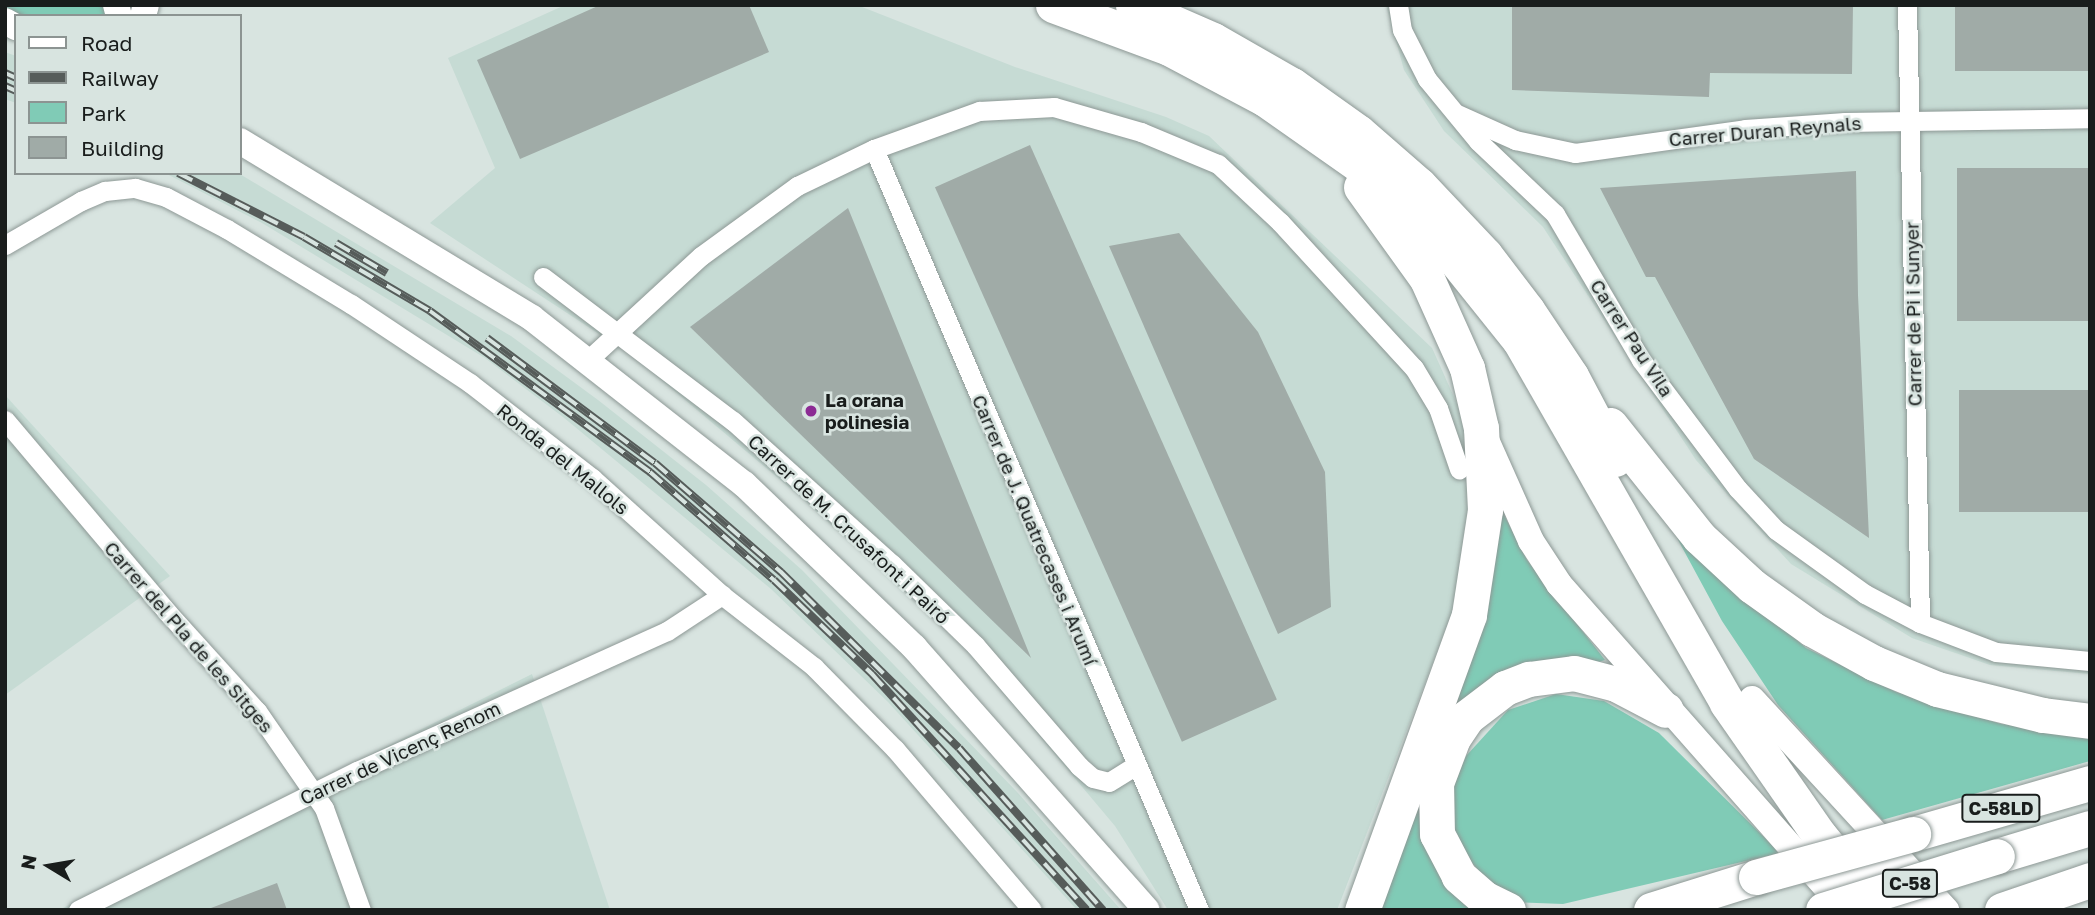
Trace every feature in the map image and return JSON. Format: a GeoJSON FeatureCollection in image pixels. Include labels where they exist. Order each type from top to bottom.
{"type":"FeatureCollection","features":[{"type":"Feature","properties":{"kind":"highway"},"geometry":{"type":"LineString","coordinates":[[1053,5],[1125,29],[1204,64],[1317,132],[1397,196],[1436,236],[1520,341],[1727,703],[1819,835],[1881,910]]}},
{"type":"Feature","properties":{"kind":"highway"},"geometry":{"type":"LineString","coordinates":[[1133,5],[1260,65],[1325,107],[1377,148],[1485,255],[1571,376],[1699,537],[1752,586],[1812,629],[1874,663],[1937,690],[2004,708],[2090,721]]}},
{"type":"Feature","properties":{"kind":"highway"},"geometry":{"type":"LineString","coordinates":[[1317,132],[1404,242],[1427,279],[1467,368],[1481,428],[1483,544],[1469,615],[1362,910]]}},
{"type":"Feature","properties":{"kind":"highway"},"geometry":{"type":"LineString","coordinates":[[1571,376],[1752,699],[1836,821],[1913,910]]}},
{"type":"Feature","properties":{"kind":"highway"},"geometry":{"type":"LineString","coordinates":[[1508,910],[1485,899],[1459,876],[1437,834],[1436,783],[1453,738],[1467,717],[1505,688],[1529,679],[1574,673],[1616,684],[1667,710]]}},
{"type":"Feature","properties":{"kind":"highway","name":"C-58LD"},"geometry":{"type":"LineString","coordinates":[[1651,910],[1756,877],[2090,783]]}},
{"type":"Feature","properties":{"kind":"highway","name":"C-58"},"geometry":{"type":"LineString","coordinates":[[1823,910],[2090,828]]}},
{"type":"Feature","properties":{"kind":"highway"},"geometry":{"type":"LineString","coordinates":[[2006,908],[2090,880]]}},
{"type":"Feature","properties":{"kind":"highway"},"geometry":{"type":"LineString","coordinates":[[2045,910],[2090,901]]}},
{"type":"Feature","properties":{"kind":"main road"},"geometry":{"type":"LineString","coordinates":[[242,142],[369,215],[589,359],[748,488],[914,647],[1147,910]]}},
{"type":"Feature","properties":{"kind":"main road"},"geometry":{"type":"LineString","coordinates":[[1481,428],[1531,541],[1559,584],[1667,710],[1846,910]]}},
{"type":"Feature","properties":{"kind":"main road"},"geometry":{"type":"LineString","coordinates":[[1752,699],[1946,910]]}},
{"type":"Feature","properties":{"kind":"street","name":"Carrer Pau Vila"},"geometry":{"type":"LineString","coordinates":[[1398,5],[1402,30],[1427,79],[1450,110],[1555,215],[1642,360],[1756,511],[1833,573],[1920,623],[1996,652],[2090,661]]}},
{"type":"Feature","properties":{"kind":"street","name":"Carrer de Pi i Sunyer"},"geometry":{"type":"LineString","coordinates":[[1907,5],[1920,623]]}},
{"type":"Feature","properties":{"kind":"street"},"geometry":{"type":"LineString","coordinates":[[589,359],[616,331],[701,256],[797,186],[874,149],[979,111],[1054,107],[1142,132],[1218,164],[1280,222],[1413,368],[1438,408],[1460,469]]}},
{"type":"Feature","properties":{"kind":"street","name":"Carrer Duran Reynals"},"geometry":{"type":"LineString","coordinates":[[1450,110],[1515,140],[1575,153],[1745,129],[1910,121],[2090,118]]}},
{"type":"Feature","properties":{"kind":"street","name":"Carrer de J. Quatrecases i Arumí"},"geometry":{"type":"LineString","coordinates":[[874,149],[1199,910]]}},
{"type":"Feature","properties":{"kind":"street","name":"Ronda del Mallols"},"geometry":{"type":"LineString","coordinates":[[5,245],[105,191],[135,188],[166,197],[351,304],[470,383],[592,478],[722,595],[823,676],[895,749],[1032,910]]}},
{"type":"Feature","properties":{"kind":"street","name":"Carrer de M. Crusafont i Pairó"},"geometry":{"type":"LineString","coordinates":[[543,276],[733,421],[892,564],[975,645],[1079,766],[1093,778],[1109,782],[1135,765]]}},
{"type":"Feature","properties":{"kind":"street","name":"Carrer del Pla de les Sitges"},"geometry":{"type":"LineString","coordinates":[[5,420],[168,613],[257,711],[313,793],[337,835],[361,910]]}},
{"type":"Feature","properties":{"kind":"street","name":"Carrer de Vicenç Renom"},"geometry":{"type":"LineString","coordinates":[[78,910],[313,793],[667,631],[722,595]]}},
{"type":"Feature","properties":{"kind":"shaded area"},"geometry":{"type":"Polygon","coordinates":[[[565,5],[857,5],[1015,67],[1166,117],[1209,136],[1432,348],[1467,426],[1472,519],[1454,608],[1337,910],[1168,910],[1115,826],[962,644],[803,499],[634,357],[430,223],[495,168],[448,58],[565,5]]]}},
{"type":"Feature","properties":{"kind":"shaded area"},"geometry":{"type":"Polygon","coordinates":[[[1386,5],[2090,5],[2090,674],[1990,665],[1912,638],[1791,564],[1696,460],[1543,227],[1444,131],[1404,70],[1386,5]]]}},
{"type":"Feature","properties":{"kind":"shaded area"},"geometry":{"type":"Polygon","coordinates":[[[5,52],[14,55],[14,102],[5,99],[5,52]]]}},
{"type":"Feature","properties":{"kind":"shaded area"},"geometry":{"type":"Polygon","coordinates":[[[169,175],[241,175],[511,336],[598,400],[706,485],[802,570],[1018,793],[1121,910],[1077,910],[888,702],[771,589],[563,417],[485,358],[262,223],[169,175]]]}},
{"type":"Feature","properties":{"kind":"shaded area"},"geometry":{"type":"Polygon","coordinates":[[[5,395],[170,576],[5,695],[5,395]]]}},
{"type":"Feature","properties":{"kind":"shaded area"},"geometry":{"type":"Polygon","coordinates":[[[532,674],[610,910],[59,910],[532,674]]]}},
{"type":"Feature","properties":{"kind":"green space"},"geometry":{"type":"Polygon","coordinates":[[[5,5],[107,5],[109,14],[14,16],[5,14],[5,5]]]}},
{"type":"Feature","properties":{"kind":"green space"},"geometry":{"type":"Polygon","coordinates":[[[1499,505],[1527,560],[1605,660],[1452,707],[1499,505]]]}},
{"type":"Feature","properties":{"kind":"green space"},"geometry":{"type":"Polygon","coordinates":[[[1677,538],[1806,648],[1896,692],[2001,724],[2090,735],[2090,761],[1882,820],[1778,705],[1722,621],[1677,538]]]}},
{"type":"Feature","properties":{"kind":"green space"},"geometry":{"type":"Polygon","coordinates":[[[1556,694],[1604,701],[1659,733],[1780,853],[1563,904],[1515,902],[1486,881],[1453,837],[1447,801],[1466,756],[1508,710],[1556,694]]]}},
{"type":"Feature","properties":{"kind":"green space"},"geometry":{"type":"Polygon","coordinates":[[[1420,792],[1487,910],[1376,910],[1420,792]]]}},
{"type":"Feature","properties":{"kind":"building"},"geometry":{"type":"Polygon","coordinates":[[[600,5],[749,5],[769,52],[520,159],[477,60],[600,5]]]}},
{"type":"Feature","properties":{"kind":"building"},"geometry":{"type":"Polygon","coordinates":[[[1512,5],[1853,5],[1852,74],[1710,73],[1709,97],[1512,90],[1512,5]]]}},
{"type":"Feature","properties":{"kind":"building"},"geometry":{"type":"Polygon","coordinates":[[[1955,5],[2090,5],[2090,71],[1955,71],[1955,5]]]}},
{"type":"Feature","properties":{"kind":"building"},"geometry":{"type":"Polygon","coordinates":[[[1030,145],[1277,700],[1182,742],[935,187],[1030,145]]]}},
{"type":"Feature","properties":{"kind":"building"},"geometry":{"type":"Polygon","coordinates":[[[1957,168],[2090,168],[2090,321],[1957,321],[1957,168]]]}},
{"type":"Feature","properties":{"kind":"building"},"geometry":{"type":"Polygon","coordinates":[[[1856,171],[1858,295],[1869,538],[1754,459],[1655,277],[1646,277],[1600,188],[1856,171]]]}},
{"type":"Feature","properties":{"kind":"building"},"geometry":{"type":"Polygon","coordinates":[[[848,208],[1031,658],[690,327],[848,208]]]}},
{"type":"Feature","properties":{"kind":"building"},"geometry":{"type":"Polygon","coordinates":[[[1179,233],[1258,332],[1325,472],[1331,607],[1278,634],[1109,246],[1179,233]]]}},
{"type":"Feature","properties":{"kind":"building"},"geometry":{"type":"Polygon","coordinates":[[[1959,390],[2090,390],[2090,512],[1959,512],[1959,390]]]}},
{"type":"Feature","properties":{"kind":"building"},"geometry":{"type":"Polygon","coordinates":[[[277,883],[287,910],[211,910],[211,908],[277,883]]]}},
{"type":"Feature","properties":{"kind":"railway"},"geometry":{"type":"LineString","coordinates":[[5,73],[14,77]]}},
{"type":"Feature","properties":{"kind":"railway"},"geometry":{"type":"LineString","coordinates":[[5,86],[14,90]]}},
{"type":"Feature","properties":{"kind":"railway"},"geometry":{"type":"LineString","coordinates":[[182,175],[304,237],[430,311],[650,472],[774,580],[872,674],[1087,910]]}},
{"type":"Feature","properties":{"kind":"railway"},"geometry":{"type":"LineString","coordinates":[[336,243],[387,273]]}},
{"type":"Feature","properties":{"kind":"railway"},"geometry":{"type":"LineString","coordinates":[[487,338],[655,463],[781,572],[959,748],[1103,910]]}},
{"type":"Feature","properties":{"kind":"place","name":"La orana polinesia"},"geometry":{"type":"Point","coordinates":[811,411]}}]}
